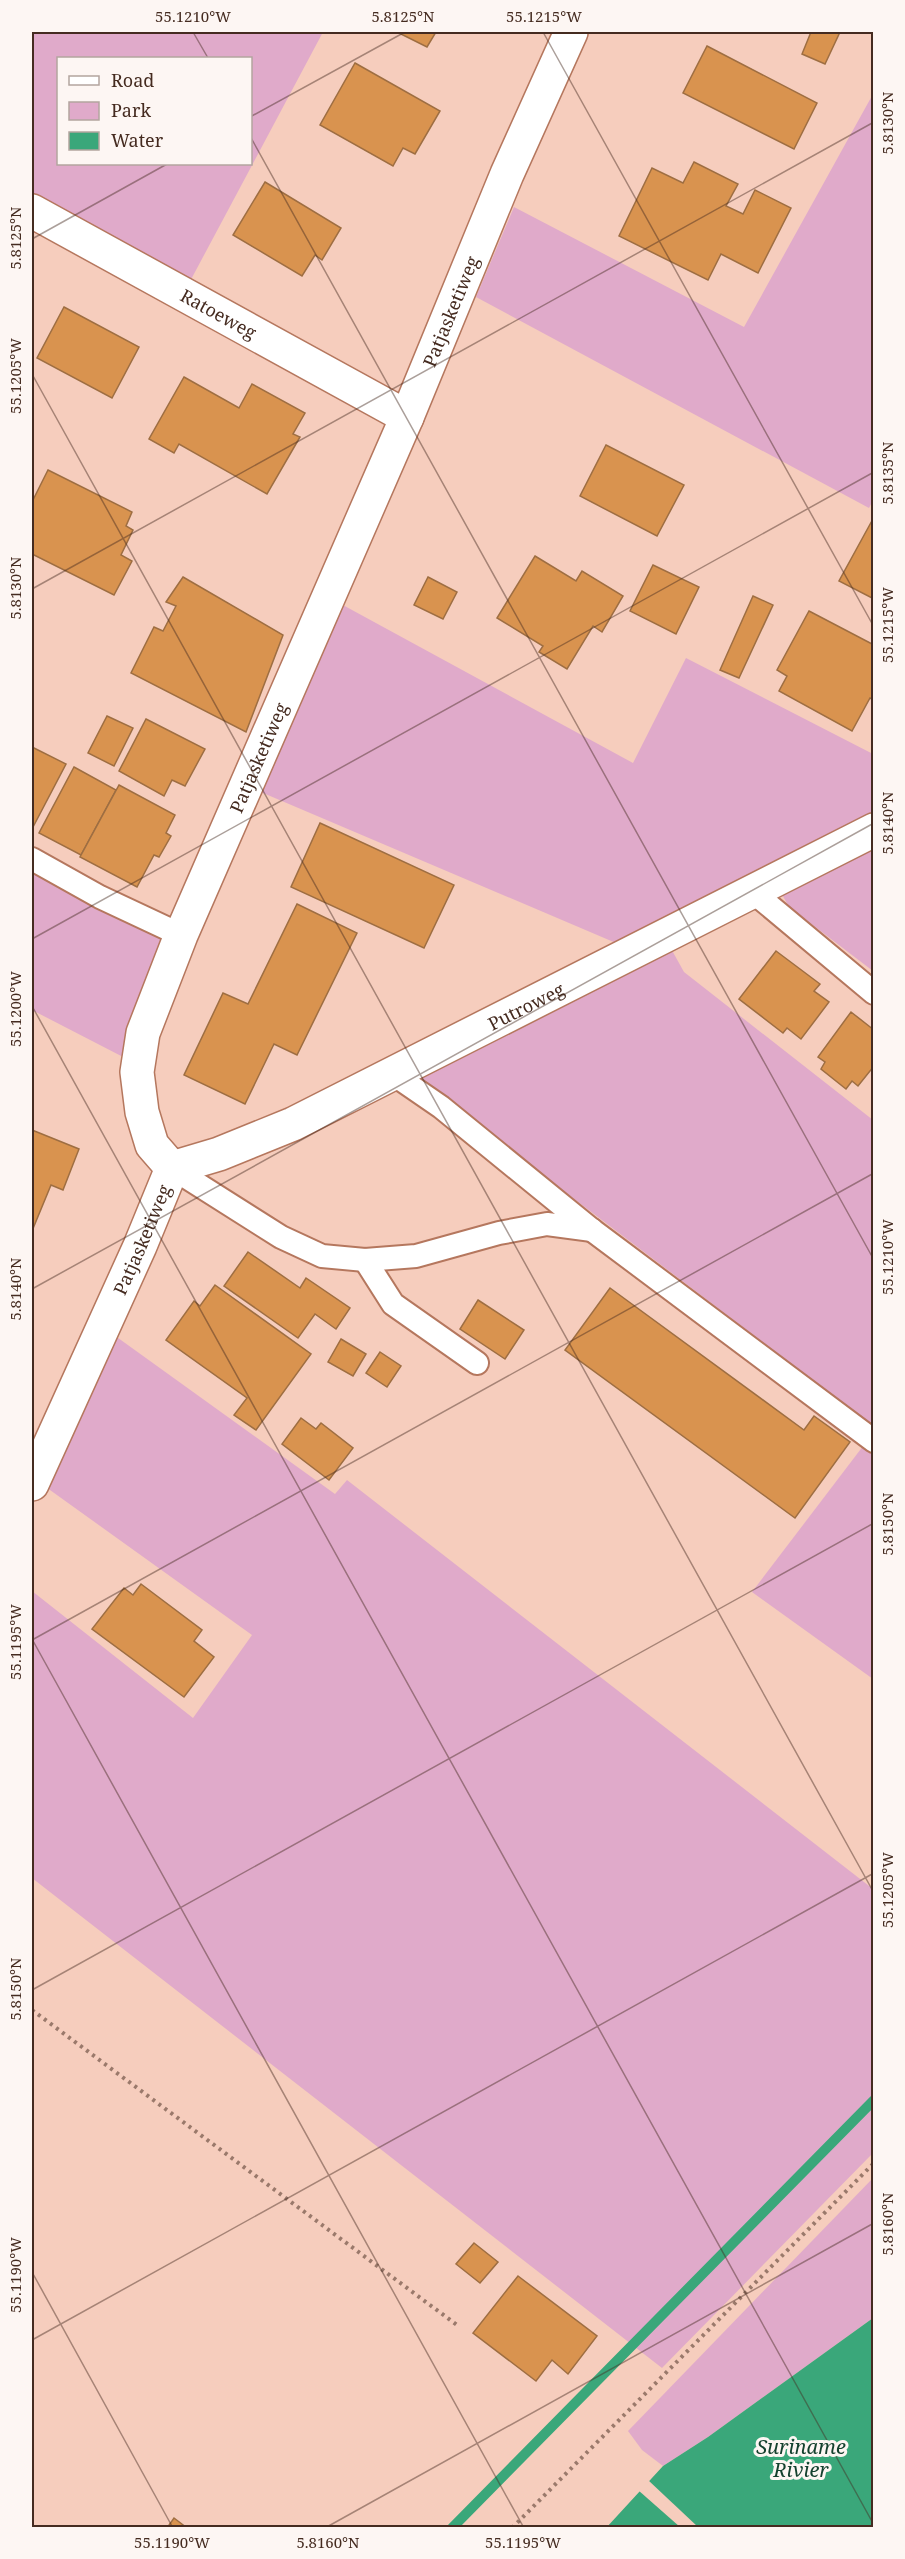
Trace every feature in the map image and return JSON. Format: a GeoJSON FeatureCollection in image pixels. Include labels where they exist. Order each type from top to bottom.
{"type":"FeatureCollection","features":[{"type":"Feature","properties":{"kind":"street","name":"Patjasketiweg"},"geometry":{"type":"LineString","coordinates":[[32,1484],[140,1246],[172,1168],[152,1145],[142,1112],[137,1072],[143,1033],[181,935],[407,417],[507,174],[571,32]]}},
{"type":"Feature","properties":{"kind":"street","name":"Ratoeweg"},"geometry":{"type":"LineString","coordinates":[[32,211],[407,417]]}},
{"type":"Feature","properties":{"kind":"street","name":"Putroweg"},"geometry":{"type":"LineString","coordinates":[[172,1168],[219,1154],[293,1124],[873,830]]}},
{"type":"Feature","properties":{"kind":"lane"},"geometry":{"type":"LineString","coordinates":[[32,859],[100,897],[181,935]]}},
{"type":"Feature","properties":{"kind":"lane"},"geometry":{"type":"LineString","coordinates":[[753,892],[873,993]]}},
{"type":"Feature","properties":{"kind":"lane"},"geometry":{"type":"LineString","coordinates":[[393,1074],[441,1107],[592,1230],[873,1441]]}},
{"type":"Feature","properties":{"kind":"lane"},"geometry":{"type":"LineString","coordinates":[[172,1168],[281,1237],[322,1256],[365,1260],[416,1256],[499,1233],[547,1224],[592,1230]]}},
{"type":"Feature","properties":{"kind":"lane"},"geometry":{"type":"LineString","coordinates":[[365,1260],[393,1304],[477,1363]]}},
{"type":"Feature","properties":{"kind":"path"},"geometry":{"type":"LineString","coordinates":[[32,2010],[457,2325]]}},
{"type":"Feature","properties":{"kind":"path"},"geometry":{"type":"LineString","coordinates":[[512,2528],[873,2163]]}},
{"type":"Feature","properties":{"kind":"green space"},"geometry":{"type":"Polygon","coordinates":[[[32,32],[323,32],[187,287],[32,197],[32,32]]]}},
{"type":"Feature","properties":{"kind":"green space"},"geometry":{"type":"Polygon","coordinates":[[[873,94],[874,498],[869,508],[476,297],[514,207],[744,327],[873,94]]]}},
{"type":"Feature","properties":{"kind":"green space"},"geometry":{"type":"Polygon","coordinates":[[[341,604],[633,763],[686,658],[873,754],[873,816],[623,946],[256,790],[341,604]]]}},
{"type":"Feature","properties":{"kind":"green space"},"geometry":{"type":"Polygon","coordinates":[[[873,841],[873,971],[789,907],[779,889],[873,841]]]}},
{"type":"Feature","properties":{"kind":"green space"},"geometry":{"type":"Polygon","coordinates":[[[32,866],[167,940],[134,1011],[127,1059],[32,1010],[32,866]]]}},
{"type":"Feature","properties":{"kind":"green space"},"geometry":{"type":"Polygon","coordinates":[[[669,945],[684,972],[873,1120],[873,1426],[411,1075],[669,945]]]}},
{"type":"Feature","properties":{"kind":"green space"},"geometry":{"type":"Polygon","coordinates":[[[107,1330],[335,1494],[347,1480],[873,1889],[873,2153],[662,2368],[32,1878],[32,1591],[193,1718],[252,1635],[43,1485],[107,1330]]]}},
{"type":"Feature","properties":{"kind":"green space"},"geometry":{"type":"Polygon","coordinates":[[[873,1433],[873,1679],[752,1592],[873,1433]]]}},
{"type":"Feature","properties":{"kind":"green space"},"geometry":{"type":"Polygon","coordinates":[[[873,2178],[873,2318],[708,2437],[663,2466],[642,2450],[628,2431],[873,2178]]]}},
{"type":"Feature","properties":{"kind":"water","name":"Suriname Rivier"},"geometry":{"type":"Polygon","coordinates":[[[873,2318],[873,2527],[606,2528],[663,2466],[708,2437],[873,2318]]]}},
{"type":"Feature","properties":{"kind":"pier"},"geometry":{"type":"Polygon","coordinates":[[[648,2480],[698,2527],[680,2527],[638,2490],[648,2480]]]}},
{"type":"Feature","properties":{"kind":"building"},"geometry":{"type":"Polygon","coordinates":[[[397,32],[436,32],[427,47],[397,32]]]}},
{"type":"Feature","properties":{"kind":"building"},"geometry":{"type":"Polygon","coordinates":[[[811,32],[840,32],[825,64],[802,54],[811,32]]]}},
{"type":"Feature","properties":{"kind":"building"},"geometry":{"type":"Polygon","coordinates":[[[707,46],[817,103],[794,149],[683,93],[707,46]]]}},
{"type":"Feature","properties":{"kind":"building"},"geometry":{"type":"Polygon","coordinates":[[[355,63],[440,111],[415,154],[403,148],[393,166],[320,125],[355,63]]]}},
{"type":"Feature","properties":{"kind":"building"},"geometry":{"type":"Polygon","coordinates":[[[694,162],[738,184],[726,206],[743,214],[755,190],[791,208],[758,273],[721,254],[708,280],[619,236],[652,168],[683,183],[694,162]]]}},
{"type":"Feature","properties":{"kind":"building"},"geometry":{"type":"Polygon","coordinates":[[[265,182],[341,228],[322,260],[315,255],[302,276],[233,235],[265,182]]]}},
{"type":"Feature","properties":{"kind":"building"},"geometry":{"type":"Polygon","coordinates":[[[64,307],[139,347],[112,398],[37,358],[64,307]]]}},
{"type":"Feature","properties":{"kind":"building"},"geometry":{"type":"Polygon","coordinates":[[[184,377],[239,408],[252,384],[305,413],[293,434],[300,437],[267,494],[179,444],[174,453],[149,439],[184,377]]]}},
{"type":"Feature","properties":{"kind":"building"},"geometry":{"type":"Polygon","coordinates":[[[606,445],[684,485],[657,536],[580,496],[606,445]]]}},
{"type":"Feature","properties":{"kind":"building"},"geometry":{"type":"Polygon","coordinates":[[[48,470],[132,512],[126,526],[133,530],[121,555],[132,561],[114,595],[32,554],[32,502],[48,470]]]}},
{"type":"Feature","properties":{"kind":"building"},"geometry":{"type":"Polygon","coordinates":[[[874,517],[874,599],[839,581],[874,517]]]}},
{"type":"Feature","properties":{"kind":"building"},"geometry":{"type":"Polygon","coordinates":[[[535,556],[576,581],[582,571],[623,596],[602,632],[593,626],[567,669],[539,652],[543,646],[497,618],[535,556]]]}},
{"type":"Feature","properties":{"kind":"building"},"geometry":{"type":"Polygon","coordinates":[[[653,565],[699,587],[676,634],[630,611],[653,565]]]}},
{"type":"Feature","properties":{"kind":"building"},"geometry":{"type":"Polygon","coordinates":[[[183,577],[283,635],[246,732],[131,673],[154,627],[163,631],[176,606],[166,602],[183,577]]]}},
{"type":"Feature","properties":{"kind":"building"},"geometry":{"type":"Polygon","coordinates":[[[428,577],[457,592],[443,619],[414,605],[428,577]]]}},
{"type":"Feature","properties":{"kind":"building"},"geometry":{"type":"Polygon","coordinates":[[[753,596],[773,605],[739,678],[720,670],[753,596]]]}},
{"type":"Feature","properties":{"kind":"building"},"geometry":{"type":"Polygon","coordinates":[[[809,611],[874,645],[874,700],[870,698],[852,731],[779,691],[787,676],[777,670],[809,611]]]}},
{"type":"Feature","properties":{"kind":"building"},"geometry":{"type":"Polygon","coordinates":[[[107,716],[133,728],[114,766],[88,753],[107,716]]]}},
{"type":"Feature","properties":{"kind":"building"},"geometry":{"type":"Polygon","coordinates":[[[146,719],[205,749],[185,786],[172,780],[164,796],[119,771],[146,719]]]}},
{"type":"Feature","properties":{"kind":"building"},"geometry":{"type":"Polygon","coordinates":[[[32,747],[66,764],[32,829],[32,747]]]}},
{"type":"Feature","properties":{"kind":"building"},"geometry":{"type":"Polygon","coordinates":[[[74,767],[116,790],[81,855],[39,833],[74,767]]]}},
{"type":"Feature","properties":{"kind":"building"},"geometry":{"type":"Polygon","coordinates":[[[119,785],[175,815],[166,833],[171,836],[159,857],[154,855],[137,887],[80,857],[119,785]]]}},
{"type":"Feature","properties":{"kind":"building"},"geometry":{"type":"Polygon","coordinates":[[[320,823],[454,885],[424,948],[291,887],[320,823]]]}},
{"type":"Feature","properties":{"kind":"building"},"geometry":{"type":"Polygon","coordinates":[[[297,904],[357,933],[297,1055],[274,1044],[245,1104],[184,1075],[223,993],[248,1004],[297,904]]]}},
{"type":"Feature","properties":{"kind":"building"},"geometry":{"type":"Polygon","coordinates":[[[776,951],[820,984],[814,991],[829,1002],[801,1039],[787,1028],[783,1033],[739,999],[776,951]]]}},
{"type":"Feature","properties":{"kind":"building"},"geometry":{"type":"Polygon","coordinates":[[[851,1012],[874,1030],[874,1066],[858,1086],[852,1081],[846,1089],[821,1069],[825,1062],[818,1057],[851,1012]]]}},
{"type":"Feature","properties":{"kind":"building"},"geometry":{"type":"Polygon","coordinates":[[[32,1130],[79,1149],[63,1190],[51,1185],[32,1231],[32,1130]]]}},
{"type":"Feature","properties":{"kind":"building"},"geometry":{"type":"Polygon","coordinates":[[[248,1252],[300,1288],[306,1278],[350,1308],[336,1329],[315,1314],[298,1338],[224,1286],[248,1252]]]}},
{"type":"Feature","properties":{"kind":"building"},"geometry":{"type":"Polygon","coordinates":[[[215,1285],[311,1354],[256,1430],[234,1415],[247,1398],[166,1340],[194,1301],[200,1306],[215,1285]]]}},
{"type":"Feature","properties":{"kind":"building"},"geometry":{"type":"Polygon","coordinates":[[[610,1288],[804,1430],[814,1416],[850,1442],[795,1518],[565,1350],[610,1288]]]}},
{"type":"Feature","properties":{"kind":"building"},"geometry":{"type":"Polygon","coordinates":[[[478,1300],[524,1330],[505,1359],[460,1329],[478,1300]]]}},
{"type":"Feature","properties":{"kind":"building"},"geometry":{"type":"Polygon","coordinates":[[[341,1339],[366,1354],[353,1376],[328,1362],[341,1339]]]}},
{"type":"Feature","properties":{"kind":"building"},"geometry":{"type":"Polygon","coordinates":[[[380,1352],[401,1366],[387,1387],[366,1373],[380,1352]]]}},
{"type":"Feature","properties":{"kind":"building"},"geometry":{"type":"Polygon","coordinates":[[[301,1418],[316,1429],[321,1423],[353,1448],[329,1480],[282,1444],[301,1418]]]}},
{"type":"Feature","properties":{"kind":"building"},"geometry":{"type":"Polygon","coordinates":[[[141,1584],[202,1630],[194,1641],[214,1657],[184,1697],[92,1629],[124,1588],[133,1595],[141,1584]]]}},
{"type":"Feature","properties":{"kind":"building"},"geometry":{"type":"Polygon","coordinates":[[[474,2243],[498,2262],[480,2283],[456,2264],[474,2243]]]}},
{"type":"Feature","properties":{"kind":"building"},"geometry":{"type":"Polygon","coordinates":[[[518,2276],[597,2336],[568,2374],[552,2360],[536,2381],[473,2333],[518,2276]]]}},
{"type":"Feature","properties":{"kind":"building"},"geometry":{"type":"Polygon","coordinates":[[[174,2518],[187,2528],[167,2528],[174,2518]]]}},
{"type":"Feature","properties":{"kind":"waterway"},"geometry":{"type":"LineString","coordinates":[[452,2528],[874,2100]]}}]}
